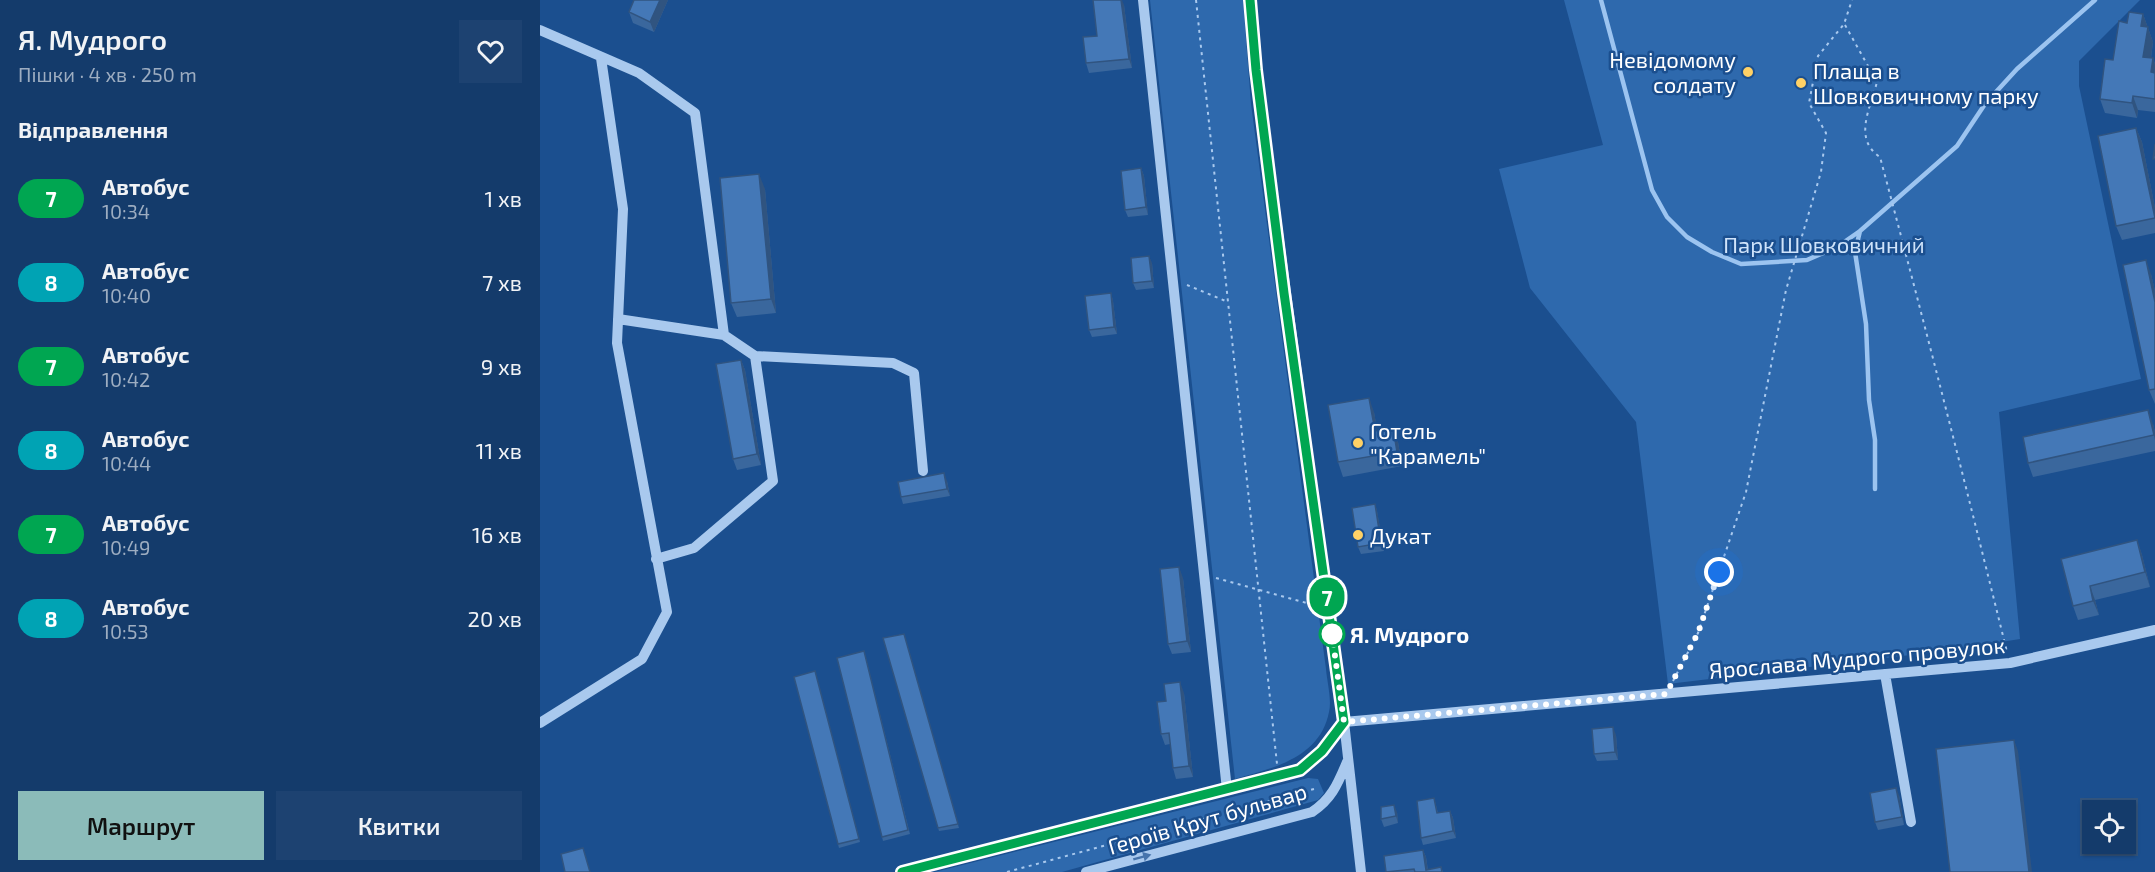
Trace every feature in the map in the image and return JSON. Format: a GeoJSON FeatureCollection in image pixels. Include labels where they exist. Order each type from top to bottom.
{"type":"FeatureCollection","features":[{"type":"Feature","properties":{"kind":"street"},"geometry":{"type":"LineString","coordinates":[[1143,0],[1227,790]]}},
{"type":"Feature","properties":{"kind":"street"},"geometry":{"type":"LineString","coordinates":[[1250,0],[1256,70],[1349,759],[1361,872]]}},
{"type":"Feature","properties":{"kind":"street"},"geometry":{"type":"LineString","coordinates":[[540,30],[639,73],[695,113],[724,335]]}},
{"type":"Feature","properties":{"kind":"street"},"geometry":{"type":"LineString","coordinates":[[540,723],[642,658],[667,612],[617,343],[623,209],[601,58]]}},
{"type":"Feature","properties":{"kind":"street"},"geometry":{"type":"LineString","coordinates":[[618,319],[724,335],[755,356],[893,363],[914,373],[923,471]]}},
{"type":"Feature","properties":{"kind":"street"},"geometry":{"type":"LineString","coordinates":[[656,559],[694,548],[773,481],[755,356]]}},
{"type":"Feature","properties":{"kind":"street","name":"Ярослава Мудрого провулок"},"geometry":{"type":"LineString","coordinates":[[1344,722],[2010,663],[2155,630]]}},
{"type":"Feature","properties":{"kind":"street"},"geometry":{"type":"LineString","coordinates":[[1885,674],[1911,822]]}},
{"type":"Feature","properties":{"kind":"street","name":"Героїв Крут бульвар"},"geometry":{"type":"LineString","coordinates":[[902,872],[1300,770],[1322,751],[1344,722]]}},
{"type":"Feature","properties":{"kind":"street","name":"Героїв Крут бульвар"},"geometry":{"type":"LineString","coordinates":[[1086,872],[1312,812],[1326,803],[1335,791],[1349,759]]}},
{"type":"Feature","properties":{"kind":"path"},"geometry":{"type":"LineString","coordinates":[[1196,0],[1278,776]]}},
{"type":"Feature","properties":{"kind":"path"},"geometry":{"type":"LineString","coordinates":[[1666,694],[1698,633],[1746,492],[1786,290],[1821,172],[1826,133],[1809,103],[1818,56],[1844,24],[1852,0]]}},
{"type":"Feature","properties":{"kind":"path"},"geometry":{"type":"LineString","coordinates":[[1844,24],[1877,82],[1863,137],[1869,150],[1880,157],[1895,222],[1926,328],[2010,663]]}},
{"type":"Feature","properties":{"kind":"path"},"geometry":{"type":"LineString","coordinates":[[1173,280],[1228,302]]}},
{"type":"Feature","properties":{"kind":"path"},"geometry":{"type":"LineString","coordinates":[[1204,575],[1328,609]]}},
{"type":"Feature","properties":{"kind":"path"},"geometry":{"type":"LineString","coordinates":[[1007,872],[1314,789]]}},
{"type":"Feature","properties":{"kind":"green space"},"geometry":{"type":"Polygon","coordinates":[[[1150,0],[1243,0],[1251,104],[1330,697],[1330,707],[1324,728],[1305,751],[1279,765],[1235,779],[1150,0]]]}},
{"type":"Feature","properties":{"kind":"green space","name":"Парк Шовковичний"},"geometry":{"type":"Polygon","coordinates":[[[1564,0],[2140,0],[2079,61],[2079,86],[2141,379],[1999,412],[2020,639],[1944,651],[1668,684],[1636,422],[1530,288],[1499,169],[1603,145],[1564,0]]]}},
{"type":"Feature","properties":{"kind":"green space"},"geometry":{"type":"Polygon","coordinates":[[[1308,778],[1318,779],[1324,793],[1318,800],[1062,872],[935,872],[1308,778]]]}},
{"type":"Feature","properties":{"kind":"building"},"geometry":{"type":"Polygon","coordinates":[[[634,0],[660,0],[650,22],[629,12],[634,0]]]}},
{"type":"Feature","properties":{"kind":"building"},"geometry":{"type":"Polygon","coordinates":[[[1093,0],[1121,0],[1129,59],[1086,63],[1083,37],[1097,36],[1093,0]]]}},
{"type":"Feature","properties":{"kind":"building"},"geometry":{"type":"Polygon","coordinates":[[[2129,12],[2143,14],[2141,26],[2148,27],[2143,57],[2153,58],[2151,72],[2155,73],[2155,99],[2133,96],[2132,103],[2100,99],[2105,59],[2113,60],[2119,21],[2127,23],[2129,12]]]}},
{"type":"Feature","properties":{"kind":"building"},"geometry":{"type":"Polygon","coordinates":[[[2136,128],[2155,218],[2116,226],[2098,136],[2136,128]]]}},
{"type":"Feature","properties":{"kind":"building"},"geometry":{"type":"Polygon","coordinates":[[[1141,168],[1146,207],[1125,210],[1121,171],[1141,168]]]}},
{"type":"Feature","properties":{"kind":"building"},"geometry":{"type":"Polygon","coordinates":[[[759,174],[771,299],[731,303],[720,178],[759,174]]]}},
{"type":"Feature","properties":{"kind":"building"},"geometry":{"type":"Polygon","coordinates":[[[1149,256],[1152,281],[1133,283],[1131,258],[1149,256]]]}},
{"type":"Feature","properties":{"kind":"building"},"geometry":{"type":"Polygon","coordinates":[[[2146,260],[2155,302],[2155,389],[2149,390],[2123,265],[2146,260]]]}},
{"type":"Feature","properties":{"kind":"building"},"geometry":{"type":"Polygon","coordinates":[[[1111,293],[1114,327],[1089,330],[1085,296],[1111,293]]]}},
{"type":"Feature","properties":{"kind":"building"},"geometry":{"type":"Polygon","coordinates":[[[741,360],[757,454],[733,459],[716,364],[741,360]]]}},
{"type":"Feature","properties":{"kind":"building","name":"Готель \"Карамель\""},"geometry":{"type":"Polygon","coordinates":[[[1369,398],[1375,431],[1393,428],[1397,452],[1338,462],[1328,405],[1369,398]]]}},
{"type":"Feature","properties":{"kind":"building"},"geometry":{"type":"Polygon","coordinates":[[[2148,410],[2154,435],[2028,463],[2023,437],[2148,410]]]}},
{"type":"Feature","properties":{"kind":"building"},"geometry":{"type":"Polygon","coordinates":[[[944,473],[947,489],[901,497],[898,482],[944,473]]]}},
{"type":"Feature","properties":{"kind":"building"},"geometry":{"type":"Polygon","coordinates":[[[1375,504],[1381,543],[1358,547],[1352,508],[1375,504]]]}},
{"type":"Feature","properties":{"kind":"building"},"geometry":{"type":"Polygon","coordinates":[[[2137,540],[2145,572],[2090,586],[2093,601],[2073,606],[2061,559],[2137,540]]]}},
{"type":"Feature","properties":{"kind":"building"},"geometry":{"type":"Polygon","coordinates":[[[1179,567],[1187,641],[1168,644],[1160,569],[1179,567]]]}},
{"type":"Feature","properties":{"kind":"building"},"geometry":{"type":"Polygon","coordinates":[[[904,634],[958,824],[938,828],[883,638],[904,634]]]}},
{"type":"Feature","properties":{"kind":"building"},"geometry":{"type":"Polygon","coordinates":[[[864,651],[908,830],[882,837],[837,658],[864,651]]]}},
{"type":"Feature","properties":{"kind":"building"},"geometry":{"type":"Polygon","coordinates":[[[815,671],[859,839],[838,844],[794,677],[815,671]]]}},
{"type":"Feature","properties":{"kind":"building"},"geometry":{"type":"Polygon","coordinates":[[[1180,682],[1189,766],[1173,768],[1169,733],[1161,734],[1157,702],[1166,701],[1164,684],[1180,682]]]}},
{"type":"Feature","properties":{"kind":"building"},"geometry":{"type":"Polygon","coordinates":[[[1613,727],[1615,752],[1594,754],[1592,729],[1613,727]]]}},
{"type":"Feature","properties":{"kind":"building"},"geometry":{"type":"Polygon","coordinates":[[[2014,740],[2029,872],[1950,872],[1936,749],[2014,740]]]}},
{"type":"Feature","properties":{"kind":"building"},"geometry":{"type":"Polygon","coordinates":[[[1896,788],[1902,817],[1875,822],[1870,793],[1896,788]]]}},
{"type":"Feature","properties":{"kind":"building"},"geometry":{"type":"Polygon","coordinates":[[[1434,798],[1437,813],[1450,811],[1453,831],[1421,838],[1417,801],[1434,798]]]}},
{"type":"Feature","properties":{"kind":"building"},"geometry":{"type":"Polygon","coordinates":[[[1394,805],[1396,816],[1381,819],[1381,807],[1394,805]]]}},
{"type":"Feature","properties":{"kind":"building"},"geometry":{"type":"Polygon","coordinates":[[[583,848],[590,872],[565,872],[561,854],[583,848]]]}},
{"type":"Feature","properties":{"kind":"building"},"geometry":{"type":"Polygon","coordinates":[[[1423,850],[1426,870],[1441,867],[1442,872],[1415,872],[1414,869],[1386,872],[1384,856],[1423,850]]]}},
{"type":"Feature","properties":{"kind":"waterway"},"geometry":{"type":"LineString","coordinates":[[1601,0],[1652,190],[1667,217],[1687,237],[1712,252],[1741,264],[1807,260],[1837,247],[1860,231]]}},
{"type":"Feature","properties":{"kind":"waterway"},"geometry":{"type":"LineString","coordinates":[[1875,489],[1875,440],[1869,400],[1866,324],[1855,252],[1860,231],[1957,146],[1985,104],[2017,69],[2095,0]]}},
{"type":"Feature","properties":{"kind":"bus line","name":"7"},"geometry":{"type":"LineString","coordinates":[[902,872],[1300,770],[1322,751],[1344,722],[1284,293],[1256,70],[1250,0]]}},
{"type":"Feature","properties":{"kind":"place","name":"Невідомому солдату"},"geometry":{"type":"Point","coordinates":[1748,72]}},
{"type":"Feature","properties":{"kind":"place","name":"Плаща в Шовковичному парку"},"geometry":{"type":"Point","coordinates":[1801,83]}},
{"type":"Feature","properties":{"kind":"place","name":"Готель \"Карамель\""},"geometry":{"type":"Point","coordinates":[1358,443]}},
{"type":"Feature","properties":{"kind":"place","name":"Дукат"},"geometry":{"type":"Point","coordinates":[1358,535]}},
{"type":"Feature","properties":{"kind":"place","name":"Я. Мудрого"},"geometry":{"type":"Point","coordinates":[1332,634]}},
{"type":"Feature","properties":{"kind":"route"},"geometry":{"type":"LineString","coordinates":[[1332,634],[1344,722],[1666,694],[1698,633],[1719,572]]}}]}
